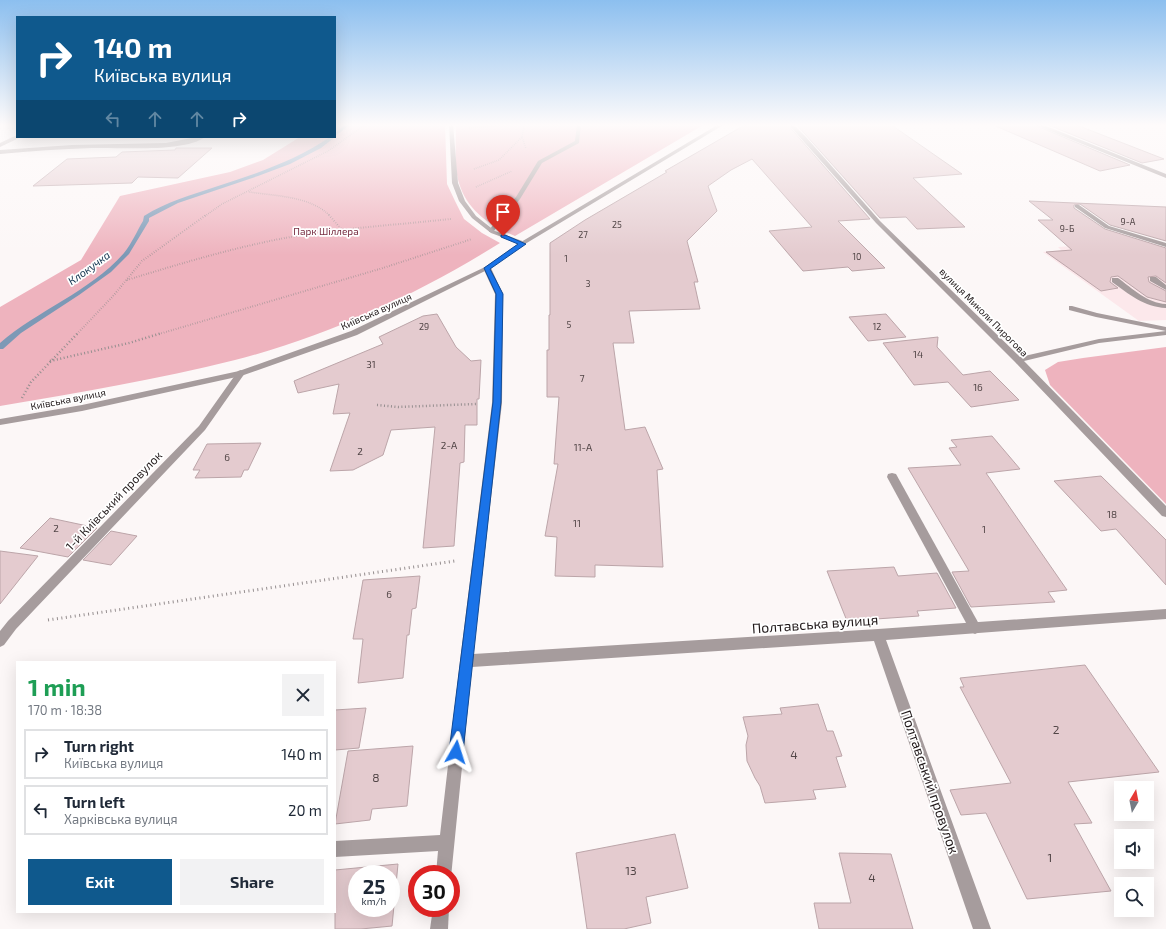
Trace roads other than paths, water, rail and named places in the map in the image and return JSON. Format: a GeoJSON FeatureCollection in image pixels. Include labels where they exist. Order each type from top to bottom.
{"type":"FeatureCollection","features":[{"type":"Feature","properties":{"kind":"street"},"geometry":{"type":"LineString","coordinates":[[454,167],[455,183],[458,192],[462,201],[474,217],[492,231],[523,244]]}},
{"type":"Feature","properties":{"kind":"street"},"geometry":{"type":"LineString","coordinates":[[492,231],[518,198],[537,167]]}},
{"type":"Feature","properties":{"kind":"street","name":"Київська вулиця"},"geometry":{"type":"LineString","coordinates":[[0,422],[82,408],[240,374],[354,333],[487,268],[523,244],[651,167]]}},
{"type":"Feature","properties":{"kind":"street","name":"вулиця Миколи Пирогова"},"geometry":{"type":"LineString","coordinates":[[830,167],[878,222],[1018,360],[1166,513]]}},
{"type":"Feature","properties":{"kind":"street"},"geometry":{"type":"LineString","coordinates":[[1144,167],[1166,176]]}},
{"type":"Feature","properties":{"kind":"street"},"geometry":{"type":"LineString","coordinates":[[1077,206],[1107,227],[1166,244]]}},
{"type":"Feature","properties":{"kind":"street"},"geometry":{"type":"LineString","coordinates":[[445,865],[466,661],[497,402],[499,294],[487,268]]}},
{"type":"Feature","properties":{"kind":"street"},"geometry":{"type":"LineString","coordinates":[[1153,279],[1166,288]]}},
{"type":"Feature","properties":{"kind":"street"},"geometry":{"type":"LineString","coordinates":[[1115,280],[1142,299],[1158,306],[1166,306]]}},
{"type":"Feature","properties":{"kind":"street"},"geometry":{"type":"LineString","coordinates":[[1072,308],[1096,315],[1166,329]]}},
{"type":"Feature","properties":{"kind":"street"},"geometry":{"type":"LineString","coordinates":[[1018,360],[1099,341],[1166,333]]}},
{"type":"Feature","properties":{"kind":"street","name":"1-й Київський провулок"},"geometry":{"type":"LineString","coordinates":[[0,641],[12,625],[202,428],[240,374]]}},
{"type":"Feature","properties":{"kind":"street"},"geometry":{"type":"LineString","coordinates":[[892,477],[975,628]]}},
{"type":"Feature","properties":{"kind":"street","name":"Полтавська вулиця"},"geometry":{"type":"LineString","coordinates":[[466,661],[878,635],[1166,614]]}},
{"type":"Feature","properties":{"kind":"street","name":"Полтавський провулок"},"geometry":{"type":"LineString","coordinates":[[878,635],[982,929]]}},
{"type":"Feature","properties":{"kind":"street"},"geometry":{"type":"LineString","coordinates":[[336,849],[446,843]]}},
{"type":"Feature","properties":{"kind":"street"},"geometry":{"type":"LineString","coordinates":[[439,929],[440,917]]}},
{"type":"Feature","properties":{"kind":"waterway","name":"Клокучка"},"geometry":{"type":"LineString","coordinates":[[0,347],[18,331],[77,294],[109,271],[127,253],[146,221],[146,217],[153,212],[176,202],[277,167]]}},
{"type":"Feature","properties":{"kind":"park label","name":"Парк Шіллера"},"geometry":{"type":"Point","coordinates":[326,231]}}]}
